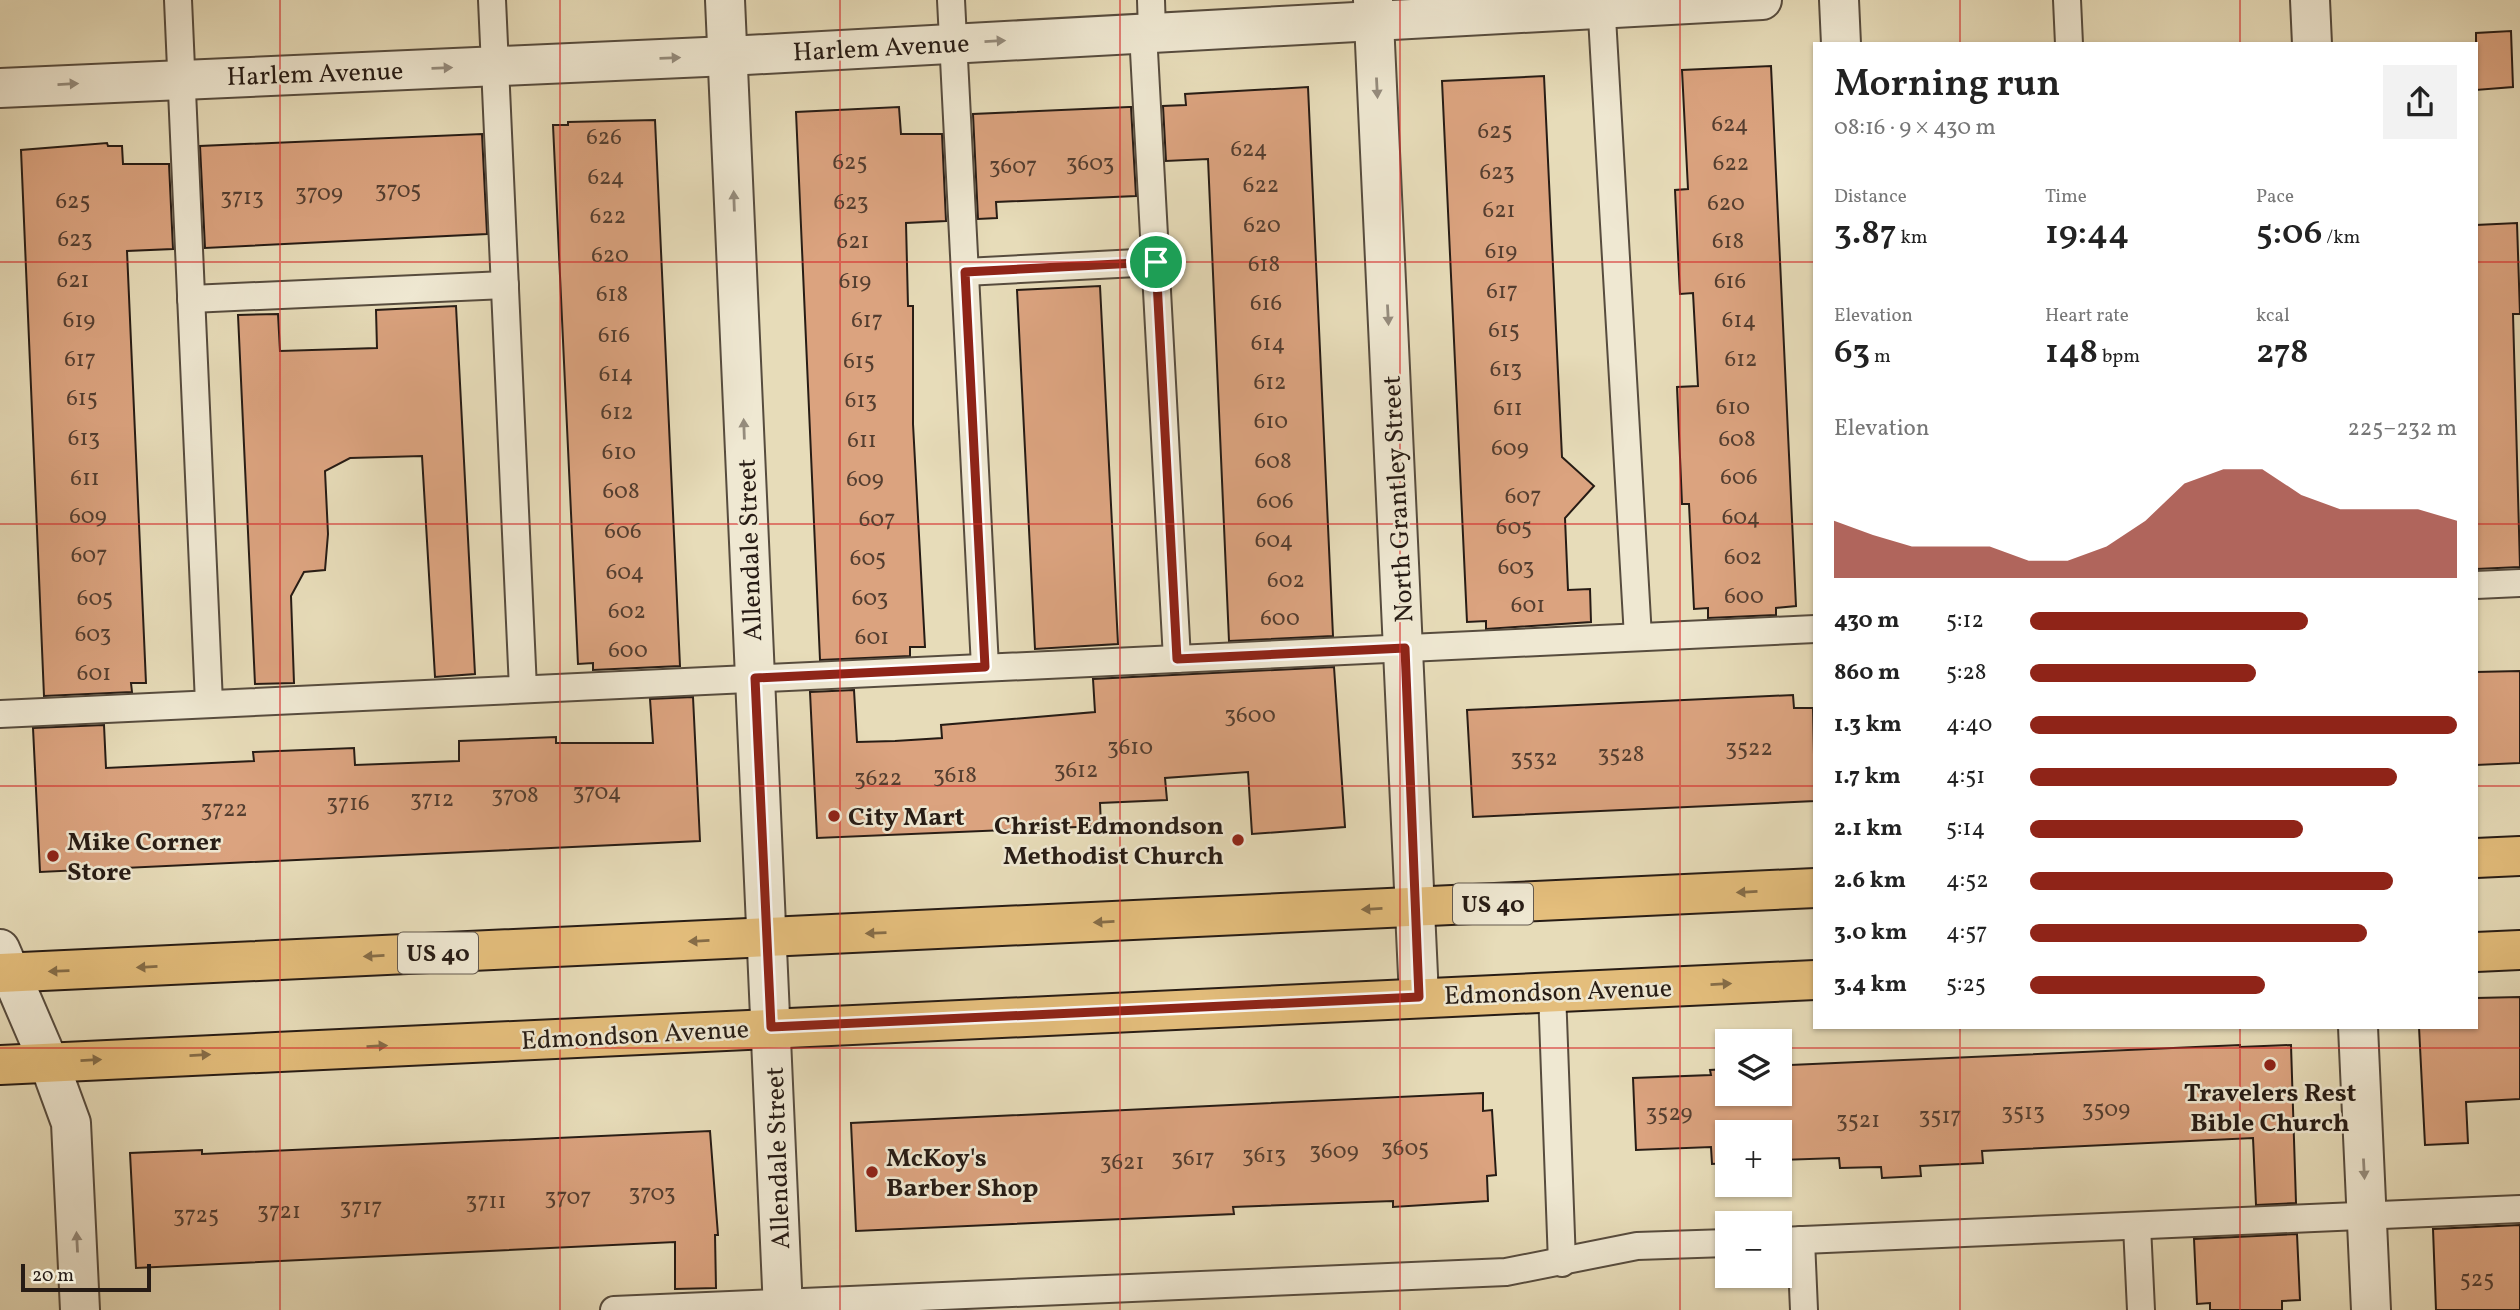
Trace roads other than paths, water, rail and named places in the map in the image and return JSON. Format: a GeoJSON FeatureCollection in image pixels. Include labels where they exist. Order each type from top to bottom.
{"type":"FeatureCollection","features":[{"type":"Feature","properties":{"kind":"main road"},"geometry":{"type":"LineString","coordinates":[[2478,858],[2520,856]]}},
{"type":"Feature","properties":{"kind":"main road","name":"US 40"},"geometry":{"type":"LineString","coordinates":[[3,965],[767,937],[1813,888]]}},
{"type":"Feature","properties":{"kind":"main road"},"geometry":{"type":"LineString","coordinates":[[2478,952],[2520,950]]}},
{"type":"Feature","properties":{"kind":"main road","name":"Edmondson Avenue"},"geometry":{"type":"LineString","coordinates":[[0,1065],[1813,980]]}},
{"type":"Feature","properties":{"kind":"street","name":"Allendale Street"},"geometry":{"type":"LineString","coordinates":[[725,0],[783,1307]]}},
{"type":"Feature","properties":{"kind":"street","name":"Harlem Avenue"},"geometry":{"type":"LineString","coordinates":[[0,88],[954,43],[1149,21],[1373,10],[1762,0]]}},
{"type":"Feature","properties":{"kind":"street"},"geometry":{"type":"LineString","coordinates":[[1839,0],[1841,42]]}},
{"type":"Feature","properties":{"kind":"street"},"geometry":{"type":"LineString","coordinates":[[2310,0],[2312,42]]}},
{"type":"Feature","properties":{"kind":"street","name":"North Grantley Street"},"geometry":{"type":"LineString","coordinates":[[1373,10],[1405,648],[1419,997]]}},
{"type":"Feature","properties":{"kind":"street"},"geometry":{"type":"LineString","coordinates":[[3,965],[49,1063],[71,1123],[80,1310]]}},
{"type":"Feature","properties":{"kind":"street"},"geometry":{"type":"LineString","coordinates":[[2358,1029],[2371,1310]]}},
{"type":"Feature","properties":{"kind":"lane"},"geometry":{"type":"LineString","coordinates":[[178,0],[209,704]]}},
{"type":"Feature","properties":{"kind":"lane"},"geometry":{"type":"LineString","coordinates":[[492,0],[523,689]]}},
{"type":"Feature","properties":{"kind":"lane"},"geometry":{"type":"LineString","coordinates":[[951,0],[985,667]]}},
{"type":"Feature","properties":{"kind":"lane"},"geometry":{"type":"LineString","coordinates":[[2067,0],[2069,42]]}},
{"type":"Feature","properties":{"kind":"lane"},"geometry":{"type":"LineString","coordinates":[[1602,4],[1638,637]]}},
{"type":"Feature","properties":{"kind":"lane"},"geometry":{"type":"LineString","coordinates":[[1149,21],[1156,262],[1177,659]]}},
{"type":"Feature","properties":{"kind":"lane"},"geometry":{"type":"LineString","coordinates":[[965,272],[1156,262]]}},
{"type":"Feature","properties":{"kind":"lane"},"geometry":{"type":"LineString","coordinates":[[191,299],[505,285]]}},
{"type":"Feature","properties":{"kind":"lane"},"geometry":{"type":"LineString","coordinates":[[2478,585],[2520,583]]}},
{"type":"Feature","properties":{"kind":"lane"},"geometry":{"type":"LineString","coordinates":[[0,714],[1813,629]]}},
{"type":"Feature","properties":{"kind":"lane"},"geometry":{"type":"LineString","coordinates":[[1552,991],[1562,1263]]}},
{"type":"Feature","properties":{"kind":"lane"},"geometry":{"type":"LineString","coordinates":[[1792,1240],[2520,1209]]}},
{"type":"Feature","properties":{"kind":"lane"},"geometry":{"type":"LineString","coordinates":[[2137,1226],[2141,1310]]}},
{"type":"Feature","properties":{"kind":"lane"},"geometry":{"type":"LineString","coordinates":[[614,1310],[1049,1301],[1506,1272],[1637,1246],[1715,1243]]}},
{"type":"Feature","properties":{"kind":"lane"},"geometry":{"type":"LineString","coordinates":[[1792,1250],[1804,1310]]}},
{"type":"Feature","properties":{"kind":"place","name":"City Mart"},"geometry":{"type":"Point","coordinates":[834,816]}},
{"type":"Feature","properties":{"kind":"place","name":"Christ Edmondson Methodist Church"},"geometry":{"type":"Point","coordinates":[1238,840]}},
{"type":"Feature","properties":{"kind":"place","name":"Mike Corner Store"},"geometry":{"type":"Point","coordinates":[53,856]}},
{"type":"Feature","properties":{"kind":"place","name":"Travelers Rest Bible Church"},"geometry":{"type":"Point","coordinates":[2270,1065]}},
{"type":"Feature","properties":{"kind":"place","name":"McKoy's Barber Shop"},"geometry":{"type":"Point","coordinates":[872,1172]}}]}
